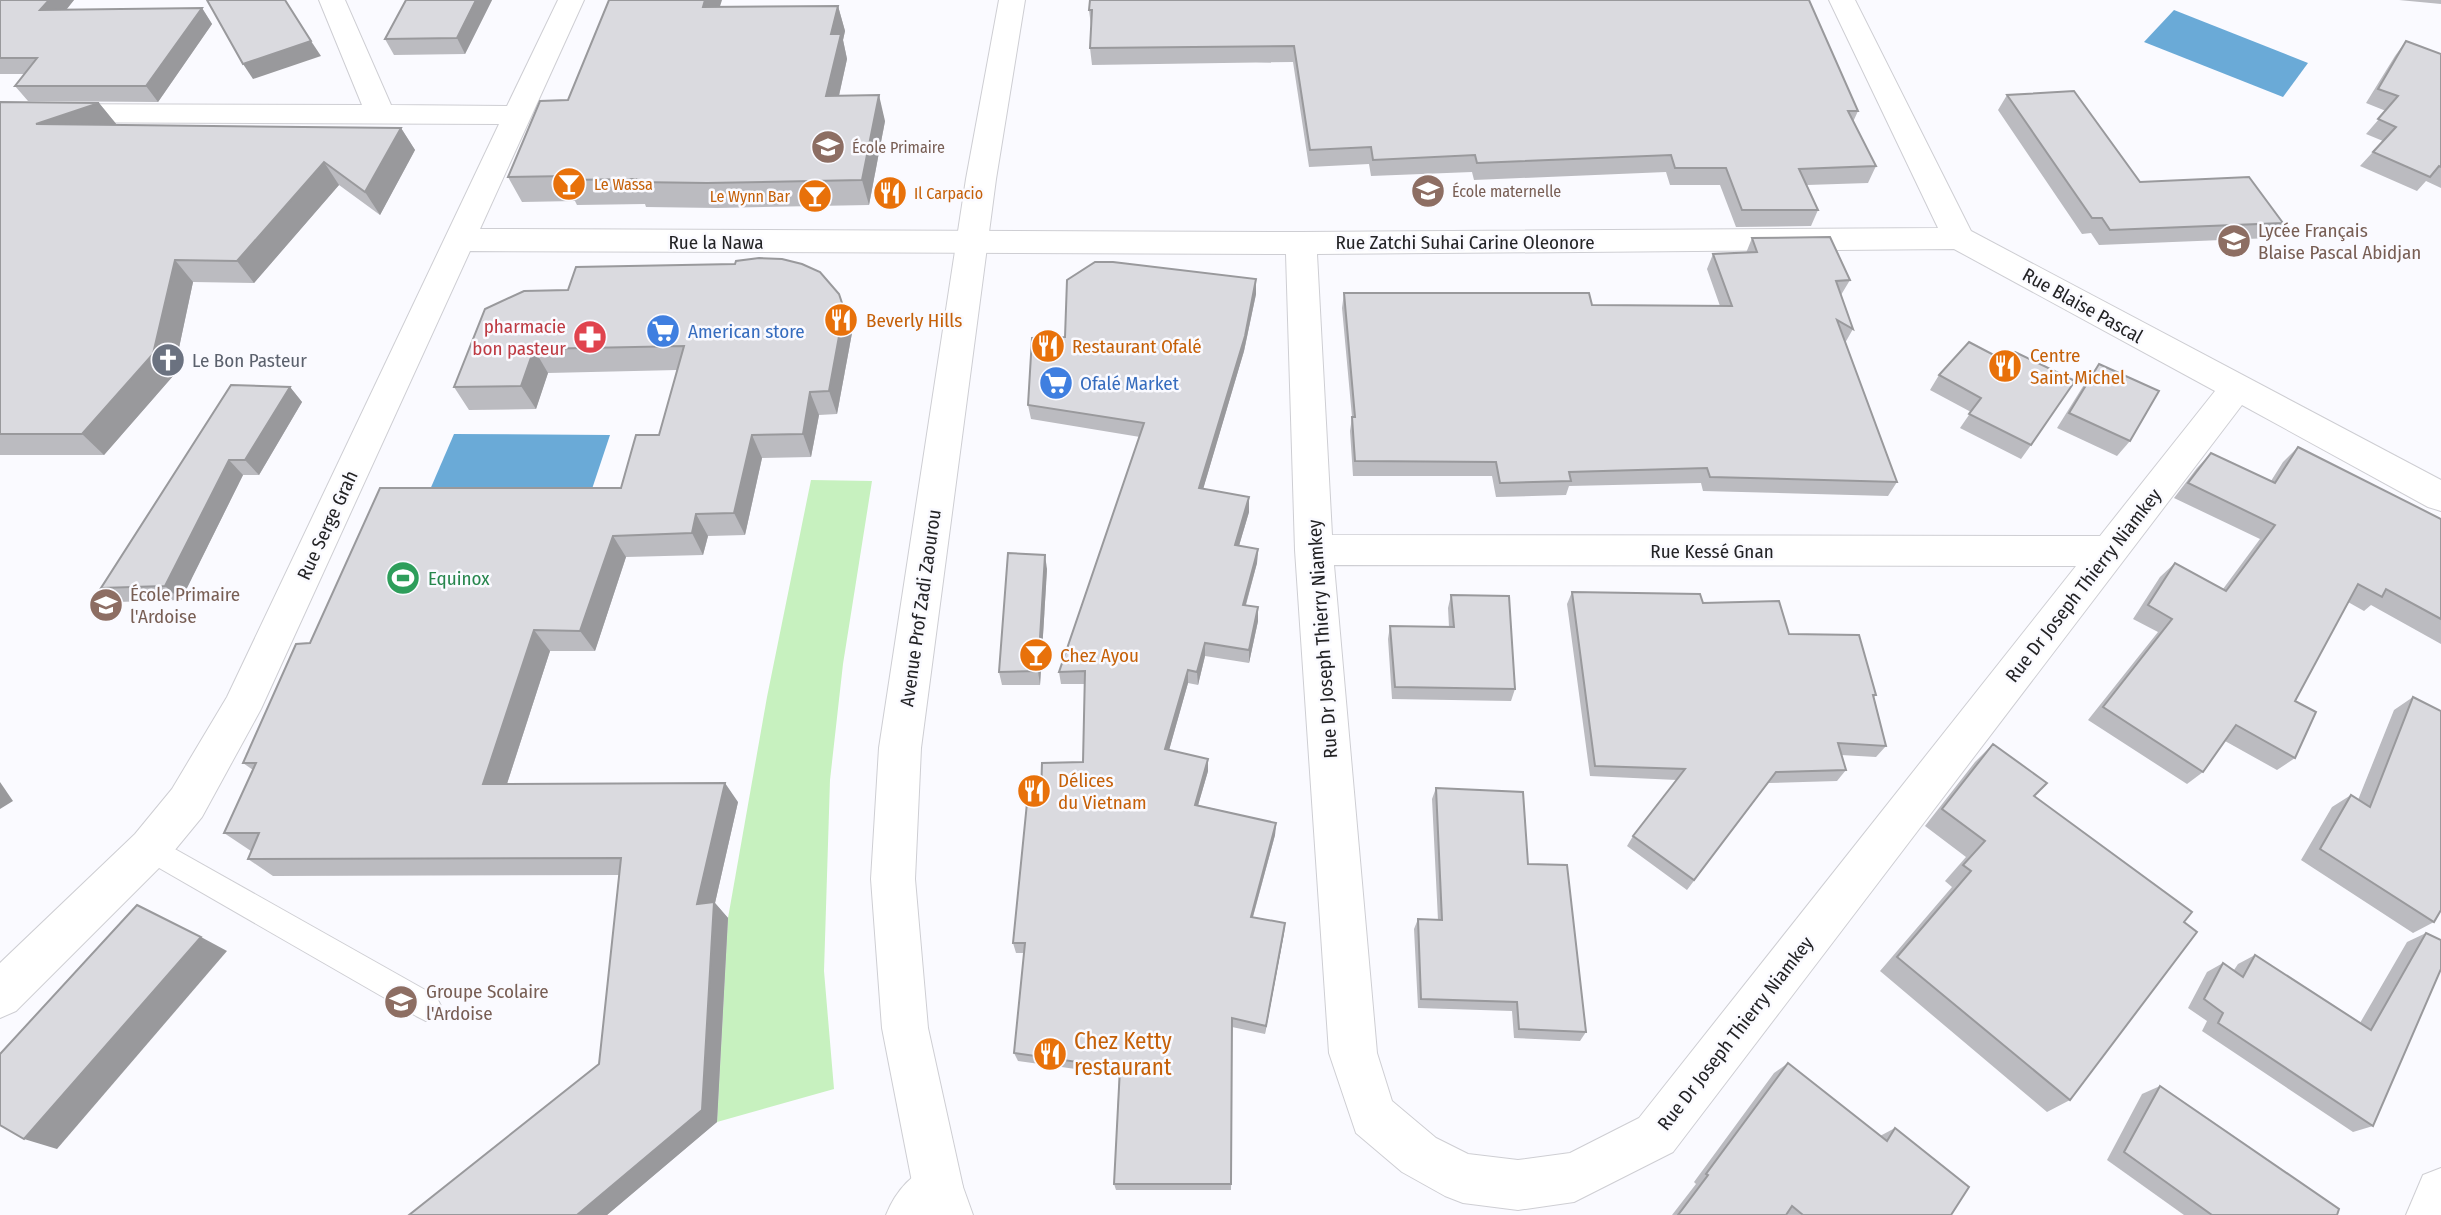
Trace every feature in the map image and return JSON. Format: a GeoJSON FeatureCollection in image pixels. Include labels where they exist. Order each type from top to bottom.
{"type":"FeatureCollection","features":[{"type":"Feature","properties":{"kind":"street"},"geometry":{"type":"LineString","coordinates":[[332,0],[381,116]]}},
{"type":"Feature","properties":{"kind":"street","name":"Rue Serge Grah"},"geometry":{"type":"LineString","coordinates":[[0,995],[150,848],[187,803],[241,709],[571,0]]}},
{"type":"Feature","properties":{"kind":"street","name":"Avenue Prof Zadi Zaourou"},"geometry":{"type":"LineString","coordinates":[[932,1206],[905,1028],[893,879],[900,748],[971,243],[1012,0]]}},
{"type":"Feature","properties":{"kind":"street"},"geometry":{"type":"LineString","coordinates":[[1842,0],[1959,238]]}},
{"type":"Feature","properties":{"kind":"street"},"geometry":{"type":"LineString","coordinates":[[0,113],[516,115]]}},
{"type":"Feature","properties":{"kind":"street","name":"Rue Zatchi Suhai Carine Oleonore"},"geometry":{"type":"LineString","coordinates":[[971,243],[1959,238]]}},
{"type":"Feature","properties":{"kind":"street","name":"Rue Blaise Pascal"},"geometry":{"type":"LineString","coordinates":[[1959,238],[2441,497]]}},
{"type":"Feature","properties":{"kind":"street","name":"Rue la Nawa"},"geometry":{"type":"LineString","coordinates":[[460,240],[971,243]]}},
{"type":"Feature","properties":{"kind":"street","name":"Rue Dr Joseph Thierry Niamkey"},"geometry":{"type":"LineString","coordinates":[[1301,243],[1314,551],[1353,1053],[1373,1115],[1419,1155],[1464,1178],[1518,1185],[1574,1177],[1656,1135],[2236,388]]}},
{"type":"Feature","properties":{"kind":"street","name":"Rue Kessé Gnan"},"geometry":{"type":"LineString","coordinates":[[1314,551],[2109,551]]}},
{"type":"Feature","properties":{"kind":"street"},"geometry":{"type":"LineString","coordinates":[[2431,1215],[2441,1193]]}},
{"type":"Feature","properties":{"kind":"lane"},"geometry":{"type":"LineString","coordinates":[[150,848],[426,1006]]}},
{"type":"Feature","properties":{"kind":"green space"},"geometry":{"type":"Polygon","coordinates":[[[811,480],[872,481],[843,664],[830,780],[824,971],[834,1089],[717,1122],[728,918],[767,697],[811,480]]]}},
{"type":"Feature","properties":{"kind":"water"},"geometry":{"type":"Polygon","coordinates":[[[2174,10],[2308,63],[2283,97],[2144,42],[2174,10]]]}},
{"type":"Feature","properties":{"kind":"water"},"geometry":{"type":"Polygon","coordinates":[[[454,434],[610,435],[590,495],[429,492],[454,434]]]}},
{"type":"Feature","properties":{"kind":"building"},"geometry":{"type":"Polygon","coordinates":[[[0,0],[49,0],[40,10],[202,8],[146,86],[15,86],[37,58],[0,58],[0,0]]]}},
{"type":"Feature","properties":{"kind":"building"},"geometry":{"type":"Polygon","coordinates":[[[207,0],[285,0],[311,41],[243,64],[207,0]]]}},
{"type":"Feature","properties":{"kind":"building"},"geometry":{"type":"Polygon","coordinates":[[[406,0],[476,0],[457,38],[385,39],[406,0]]]}},
{"type":"Feature","properties":{"kind":"building"},"geometry":{"type":"Polygon","coordinates":[[[609,0],[705,0],[703,7],[838,6],[831,34],[841,34],[826,96],[879,95],[862,180],[707,183],[635,182],[636,179],[565,180],[566,176],[508,177],[540,101],[568,100],[609,0]]]}},
{"type":"Feature","properties":{"kind":"building"},"geometry":{"type":"Polygon","coordinates":[[[1090,0],[1809,0],[1858,111],[1848,111],[1876,166],[1799,169],[1818,210],[1742,210],[1726,168],[1675,168],[1671,155],[1477,163],[1475,155],[1373,160],[1371,147],[1310,150],[1294,46],[1090,48],[1090,0]]]}},
{"type":"Feature","properties":{"kind":"building"},"geometry":{"type":"Polygon","coordinates":[[[2406,41],[2441,54],[2441,167],[2430,177],[2373,152],[2396,127],[2378,119],[2398,96],[2378,89],[2406,41]]]}},
{"type":"Feature","properties":{"kind":"building"},"geometry":{"type":"Polygon","coordinates":[[[2074,91],[2140,182],[2249,177],[2283,223],[2110,230],[2102,218],[2092,218],[2007,95],[2074,91]]]}},
{"type":"Feature","properties":{"kind":"building"},"geometry":{"type":"Polygon","coordinates":[[[0,102],[99,103],[36,124],[401,128],[365,192],[324,162],[237,261],[175,260],[153,354],[82,434],[0,434],[0,102]]]}},
{"type":"Feature","properties":{"kind":"building"},"geometry":{"type":"Polygon","coordinates":[[[1830,237],[1850,280],[1836,281],[1853,329],[1837,320],[1897,482],[1710,477],[1707,468],[1569,472],[1571,481],[1500,483],[1496,462],[1355,461],[1352,417],[1355,417],[1344,293],[1589,293],[1592,305],[1732,306],[1713,254],[1757,252],[1752,238],[1830,237]]]}},
{"type":"Feature","properties":{"kind":"building"},"geometry":{"type":"Polygon","coordinates":[[[782,259],[820,272],[839,294],[844,309],[829,391],[810,392],[803,434],[752,435],[734,513],[696,514],[692,533],[613,536],[580,631],[534,630],[483,784],[725,783],[697,904],[714,902],[702,1110],[577,1215],[409,1215],[599,1064],[621,858],[248,859],[259,833],[224,833],[256,763],[243,763],[296,644],[310,643],[380,488],[621,488],[636,435],[659,435],[684,346],[534,349],[521,386],[454,387],[485,309],[524,291],[568,290],[576,267],[735,264],[736,261],[782,259]]]}},
{"type":"Feature","properties":{"kind":"building"},"geometry":{"type":"Polygon","coordinates":[[[1095,262],[1256,279],[1245,336],[1199,488],[1249,497],[1235,545],[1258,549],[1243,605],[1258,607],[1249,650],[1205,643],[1197,672],[1188,670],[1165,749],[1208,759],[1195,805],[1276,823],[1251,917],[1285,923],[1266,1026],[1232,1018],[1231,1184],[1114,1184],[1120,1068],[1014,1053],[1025,943],[1013,943],[1028,793],[1041,796],[1042,763],[1083,762],[1085,671],[1059,672],[1144,423],[1028,405],[1032,338],[1065,337],[1067,280],[1095,262]]]}},
{"type":"Feature","properties":{"kind":"building"},"geometry":{"type":"Polygon","coordinates":[[[1969,342],[2007,362],[2015,352],[2075,381],[2031,445],[1969,414],[1981,398],[1939,375],[1969,342]]]}},
{"type":"Feature","properties":{"kind":"building"},"geometry":{"type":"Polygon","coordinates":[[[2099,364],[2159,391],[2130,441],[2069,413],[2099,364]]]}},
{"type":"Feature","properties":{"kind":"building"},"geometry":{"type":"Polygon","coordinates":[[[231,385],[290,387],[245,460],[229,460],[165,586],[101,588],[231,385]]]}},
{"type":"Feature","properties":{"kind":"building"},"geometry":{"type":"Polygon","coordinates":[[[2298,447],[2441,519],[2441,619],[2386,589],[2382,597],[2358,584],[2295,701],[2316,712],[2295,758],[2236,725],[2203,772],[2103,707],[2172,619],[2148,605],[2175,563],[2226,591],[2275,525],[2188,483],[2211,453],[2275,483],[2298,447]]]}},
{"type":"Feature","properties":{"kind":"building"},"geometry":{"type":"Polygon","coordinates":[[[1008,553],[1045,555],[1038,671],[999,672],[1008,553]]]}},
{"type":"Feature","properties":{"kind":"building"},"geometry":{"type":"Polygon","coordinates":[[[1572,592],[1700,594],[1703,603],[1779,601],[1789,634],[1859,635],[1876,695],[1873,695],[1886,746],[1838,743],[1846,770],[1776,772],[1694,880],[1633,836],[1685,769],[1595,766],[1572,592]]]}},
{"type":"Feature","properties":{"kind":"building"},"geometry":{"type":"Polygon","coordinates":[[[1451,595],[1509,596],[1515,689],[1395,687],[1390,626],[1454,627],[1451,595]]]}},
{"type":"Feature","properties":{"kind":"building"},"geometry":{"type":"Polygon","coordinates":[[[2413,697],[2441,711],[2441,910],[2434,922],[2320,849],[2351,795],[2370,807],[2413,697]]]}},
{"type":"Feature","properties":{"kind":"building"},"geometry":{"type":"Polygon","coordinates":[[[1993,744],[2047,783],[2034,796],[2192,912],[2184,922],[2197,932],[2070,1100],[1897,957],[1971,871],[1963,865],[1985,841],[1942,809],[1993,744]]]}},
{"type":"Feature","properties":{"kind":"building"},"geometry":{"type":"Polygon","coordinates":[[[1436,788],[1523,792],[1528,864],[1567,865],[1586,1032],[1519,1029],[1517,1002],[1421,999],[1418,919],[1442,920],[1436,788]]]}},
{"type":"Feature","properties":{"kind":"building"},"geometry":{"type":"Polygon","coordinates":[[[137,905],[201,937],[24,1139],[0,1125],[0,1054],[137,905]]]}},
{"type":"Feature","properties":{"kind":"building"},"geometry":{"type":"Polygon","coordinates":[[[2426,933],[2441,940],[2441,969],[2373,1126],[2218,1023],[2223,1013],[2204,999],[2223,963],[2243,977],[2255,955],[2371,1030],[2426,933]]]}},
{"type":"Feature","properties":{"kind":"building"},"geometry":{"type":"Polygon","coordinates":[[[1788,1063],[1887,1141],[1895,1128],[1969,1187],[1951,1215],[1803,1215],[1792,1206],[1786,1215],[1678,1215],[1788,1063]]]}},
{"type":"Feature","properties":{"kind":"building"},"geometry":{"type":"Polygon","coordinates":[[[2160,1086],[2339,1209],[2337,1215],[2212,1215],[2124,1152],[2160,1086]]]}},
{"type":"Feature","properties":{"kind":"place","name":"École Primaire"},"geometry":{"type":"Point","coordinates":[828,147]}},
{"type":"Feature","properties":{"kind":"place","name":"Le Wassa"},"geometry":{"type":"Point","coordinates":[569,184]}},
{"type":"Feature","properties":{"kind":"place","name":"École maternelle"},"geometry":{"type":"Point","coordinates":[1428,191]}},
{"type":"Feature","properties":{"kind":"place","name":"Il Carpacio"},"geometry":{"type":"Point","coordinates":[890,193]}},
{"type":"Feature","properties":{"kind":"place","name":"Le Wynn Bar"},"geometry":{"type":"Point","coordinates":[815,196]}},
{"type":"Feature","properties":{"kind":"place","name":"Lycée Français Blaise Pascal Abidjan"},"geometry":{"type":"Point","coordinates":[2234,241]}},
{"type":"Feature","properties":{"kind":"place","name":"Beverly Hills"},"geometry":{"type":"Point","coordinates":[841,320]}},
{"type":"Feature","properties":{"kind":"place","name":"American store"},"geometry":{"type":"Point","coordinates":[663,331]}},
{"type":"Feature","properties":{"kind":"place","name":"pharmacie bon pasteur"},"geometry":{"type":"Point","coordinates":[590,337]}},
{"type":"Feature","properties":{"kind":"place","name":"Restaurant Ofalé"},"geometry":{"type":"Point","coordinates":[1048,346]}},
{"type":"Feature","properties":{"kind":"place","name":"Le Bon Pasteur"},"geometry":{"type":"Point","coordinates":[168,360]}},
{"type":"Feature","properties":{"kind":"place","name":"Centre Saint Michel"},"geometry":{"type":"Point","coordinates":[2005,366]}},
{"type":"Feature","properties":{"kind":"place","name":"Ofalé Market"},"geometry":{"type":"Point","coordinates":[1056,383]}},
{"type":"Feature","properties":{"kind":"place","name":"Equinox"},"geometry":{"type":"Point","coordinates":[403,578]}},
{"type":"Feature","properties":{"kind":"place","name":"École Primaire l'Ardoise"},"geometry":{"type":"Point","coordinates":[106,605]}},
{"type":"Feature","properties":{"kind":"place","name":"Chez Ayou"},"geometry":{"type":"Point","coordinates":[1036,655]}},
{"type":"Feature","properties":{"kind":"place","name":"Délices du Vietnam"},"geometry":{"type":"Point","coordinates":[1034,791]}},
{"type":"Feature","properties":{"kind":"place","name":"Groupe Scolaire l'Ardoise"},"geometry":{"type":"Point","coordinates":[401,1002]}},
{"type":"Feature","properties":{"kind":"place","name":"Chez Ketty restaurant"},"geometry":{"type":"Point","coordinates":[1050,1054]}}]}
